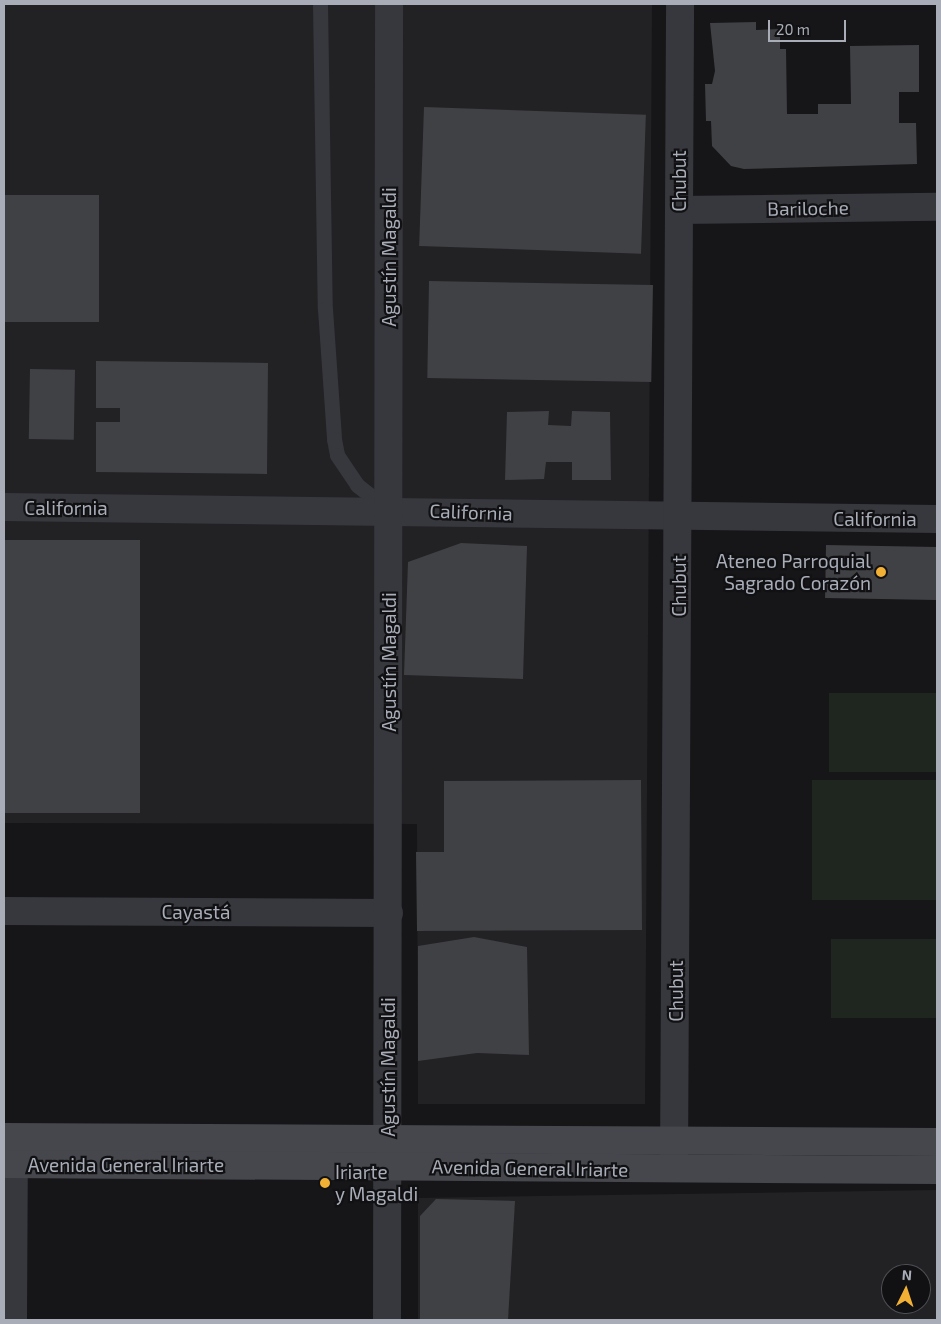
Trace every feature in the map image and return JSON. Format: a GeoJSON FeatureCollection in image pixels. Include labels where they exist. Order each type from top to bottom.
{"type":"FeatureCollection","features":[{"type":"Feature","properties":{"kind":"main road","name":"Avenida General Iriarte"},"geometry":{"type":"LineString","coordinates":[[9,1137],[937,1142]]}},
{"type":"Feature","properties":{"kind":"main road","name":"Avenida General Iriarte"},"geometry":{"type":"LineString","coordinates":[[9,1164],[937,1170]]}},
{"type":"Feature","properties":{"kind":"street","name":"Agustín Magaldi"},"geometry":{"type":"LineString","coordinates":[[387,1320],[389,4]]}},
{"type":"Feature","properties":{"kind":"street","name":"Chubut"},"geometry":{"type":"LineString","coordinates":[[674,1169],[679,518],[680,4]]}},
{"type":"Feature","properties":{"kind":"street","name":"Bariloche"},"geometry":{"type":"LineString","coordinates":[[679,210],[937,207]]}},
{"type":"Feature","properties":{"kind":"street","name":"California"},"geometry":{"type":"LineString","coordinates":[[4,507],[389,510],[679,518],[937,519]]}},
{"type":"Feature","properties":{"kind":"street","name":"Cayastá"},"geometry":{"type":"LineString","coordinates":[[4,911],[389,913]]}},
{"type":"Feature","properties":{"kind":"street"},"geometry":{"type":"LineString","coordinates":[[9,1137],[13,1320]]}},
{"type":"Feature","properties":{"kind":"lane"},"geometry":{"type":"LineString","coordinates":[[320,4],[325,309],[334,439],[337,455],[357,485],[389,510]]}},
{"type":"Feature","properties":{"kind":"shaded area"},"geometry":{"type":"Polygon","coordinates":[[[4,4],[652,4],[645,1104],[418,1104],[417,824],[4,823],[4,4]]]}},
{"type":"Feature","properties":{"kind":"shaded area"},"geometry":{"type":"Polygon","coordinates":[[[829,693],[937,693],[937,772],[829,772],[829,693]]]}},
{"type":"Feature","properties":{"kind":"shaded area"},"geometry":{"type":"Polygon","coordinates":[[[812,780],[937,780],[937,900],[812,900],[812,780]]]}},
{"type":"Feature","properties":{"kind":"shaded area"},"geometry":{"type":"Polygon","coordinates":[[[831,939],[937,939],[937,1018],[831,1018],[831,939]]]}},
{"type":"Feature","properties":{"kind":"shaded area"},"geometry":{"type":"Polygon","coordinates":[[[937,1190],[937,1320],[418,1320],[418,1198],[937,1190]]]}},
{"type":"Feature","properties":{"kind":"building"},"geometry":{"type":"Polygon","coordinates":[[[756,22],[756,30],[780,29],[780,49],[786,49],[787,114],[818,114],[818,104],[851,104],[850,46],[919,45],[919,92],[899,92],[899,123],[916,123],[917,164],[744,169],[731,166],[712,146],[711,121],[706,121],[705,84],[712,84],[715,71],[710,23],[756,22]]]}},
{"type":"Feature","properties":{"kind":"building"},"geometry":{"type":"Polygon","coordinates":[[[424,107],[646,115],[641,254],[419,246],[424,107]]]}},
{"type":"Feature","properties":{"kind":"building"},"geometry":{"type":"Polygon","coordinates":[[[4,195],[99,195],[99,322],[4,322],[4,195]]]}},
{"type":"Feature","properties":{"kind":"building"},"geometry":{"type":"Polygon","coordinates":[[[429,281],[653,285],[651,382],[427,378],[429,281]]]}},
{"type":"Feature","properties":{"kind":"building"},"geometry":{"type":"Polygon","coordinates":[[[96,361],[268,363],[267,474],[96,472],[96,422],[120,422],[120,408],[96,408],[96,361]]]}},
{"type":"Feature","properties":{"kind":"building"},"geometry":{"type":"Polygon","coordinates":[[[30,369],[75,370],[74,440],[29,439],[30,369]]]}},
{"type":"Feature","properties":{"kind":"building"},"geometry":{"type":"Polygon","coordinates":[[[549,411],[548,425],[571,426],[572,411],[610,412],[611,480],[572,480],[572,462],[546,462],[544,479],[505,480],[507,412],[549,411]]]}},
{"type":"Feature","properties":{"kind":"building"},"geometry":{"type":"Polygon","coordinates":[[[4,540],[140,540],[140,813],[4,813],[4,540]]]}},
{"type":"Feature","properties":{"kind":"building"},"geometry":{"type":"Polygon","coordinates":[[[461,543],[527,546],[523,679],[404,675],[408,562],[461,543]]]}},
{"type":"Feature","properties":{"kind":"building","name":"Ateneo Parroquial Sagrado Corazón"},"geometry":{"type":"Polygon","coordinates":[[[826,545],[937,547],[936,600],[825,598],[826,545]]]}},
{"type":"Feature","properties":{"kind":"building"},"geometry":{"type":"Polygon","coordinates":[[[641,780],[642,930],[417,931],[416,852],[444,852],[444,781],[641,780]]]}},
{"type":"Feature","properties":{"kind":"building"},"geometry":{"type":"Polygon","coordinates":[[[474,937],[527,947],[529,1055],[477,1053],[418,1061],[418,946],[474,937]]]}},
{"type":"Feature","properties":{"kind":"building"},"geometry":{"type":"Polygon","coordinates":[[[436,1199],[515,1201],[508,1320],[420,1320],[420,1216],[436,1199]]]}},
{"type":"Feature","properties":{"kind":"place","name":"Ateneo Parroquial Sagrado Corazón"},"geometry":{"type":"Point","coordinates":[881,572]}},
{"type":"Feature","properties":{"kind":"place","name":"Iriarte y Magaldi"},"geometry":{"type":"Point","coordinates":[325,1183]}}]}
